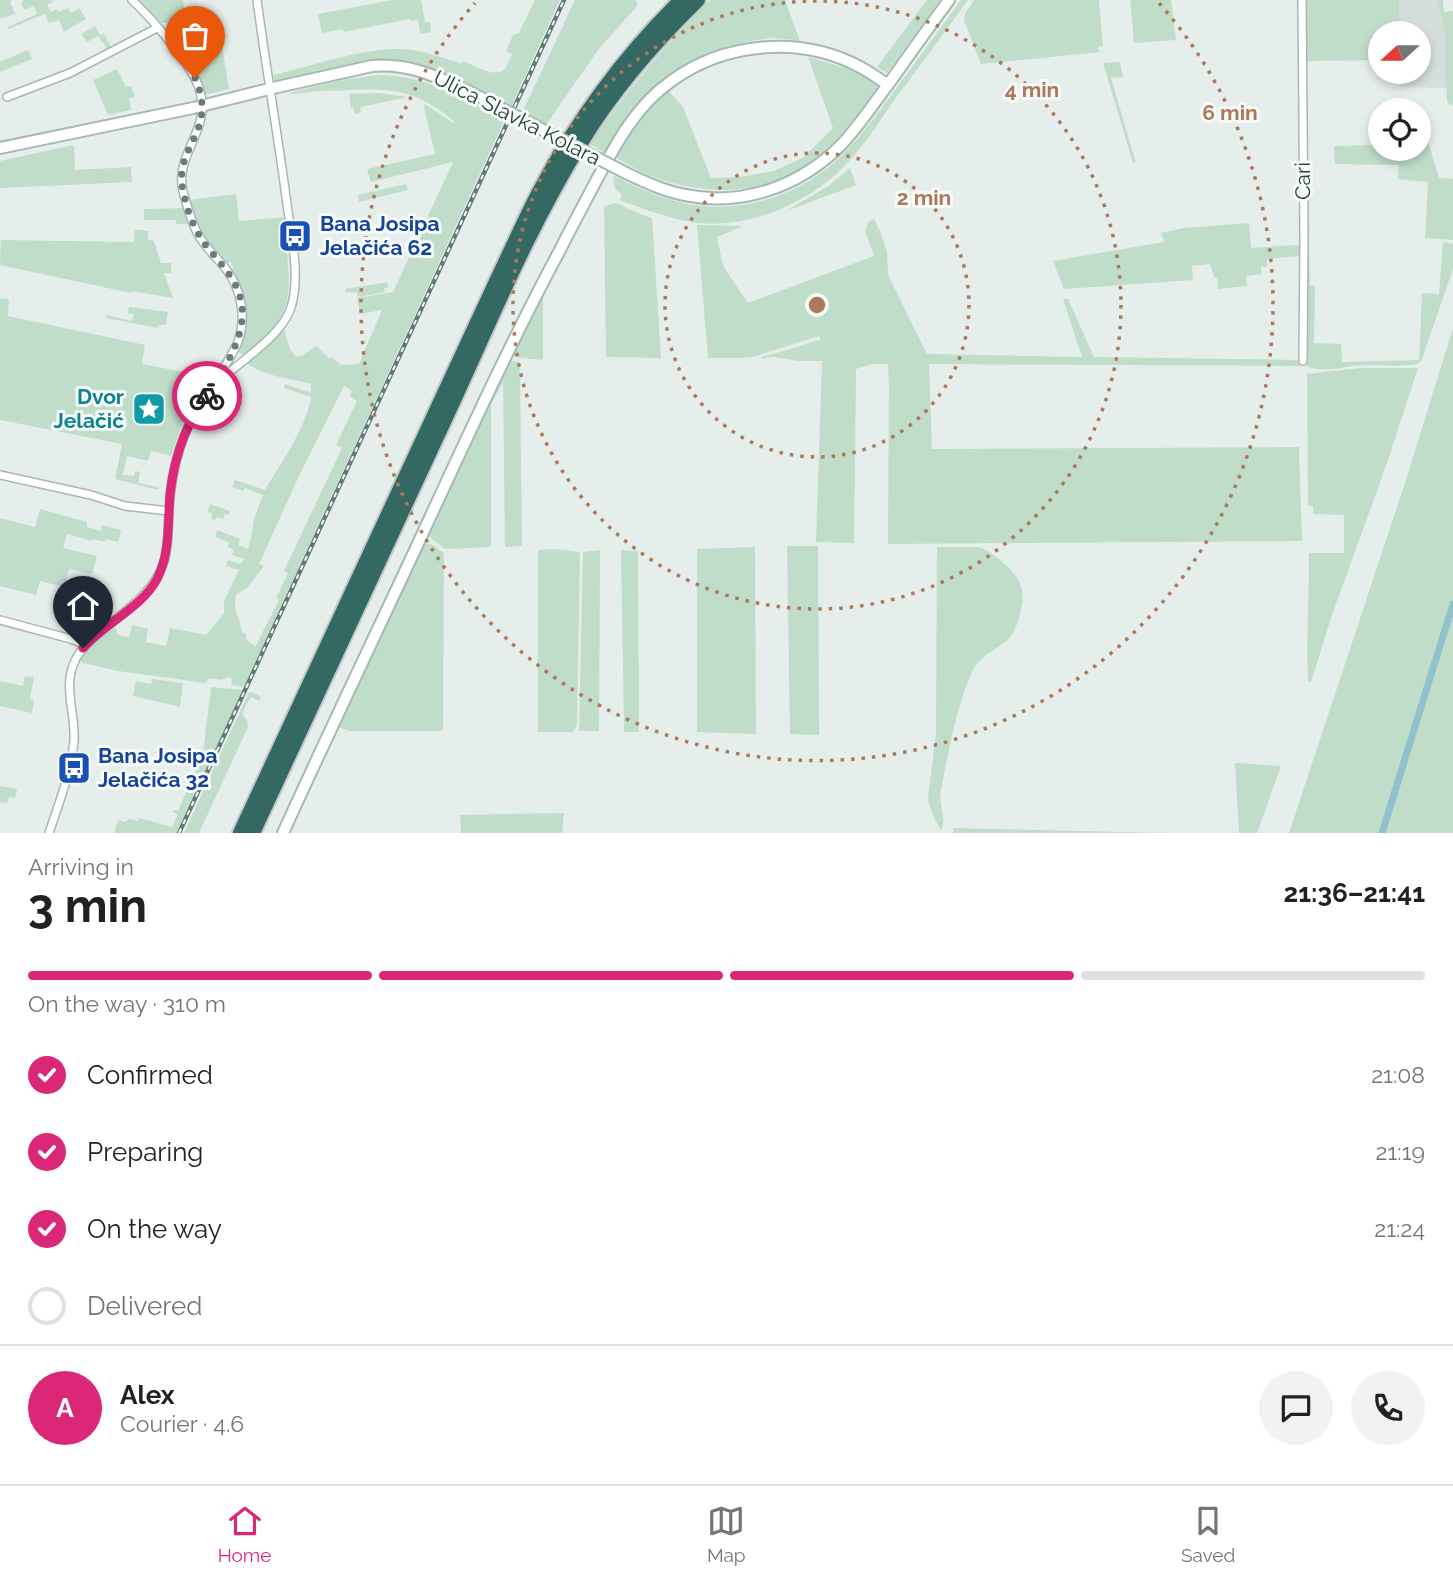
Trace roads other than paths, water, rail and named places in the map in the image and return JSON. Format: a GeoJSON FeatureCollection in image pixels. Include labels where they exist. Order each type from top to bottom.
{"type":"FeatureCollection","features":[{"type":"Feature","properties":{"kind":"highway"},"geometry":{"type":"LineString","coordinates":[[240,833],[536,198],[571,136],[601,93],[636,47],[681,0]]}},
{"type":"Feature","properties":{"kind":"highway"},"geometry":{"type":"LineString","coordinates":[[253,833],[557,184],[611,99],[646,53],[698,0]]}},
{"type":"Feature","properties":{"kind":"street"},"geometry":{"type":"LineString","coordinates":[[132,0],[195,78],[200,92],[203,106],[200,125],[183,164],[181,181],[197,232],[227,271],[241,299],[241,333],[224,368],[225,376]]}},
{"type":"Feature","properties":{"kind":"street"},"geometry":{"type":"LineString","coordinates":[[49,833],[72,753],[74,722],[70,691],[76,658],[86,645],[155,583],[165,558],[176,464],[192,419],[208,394],[225,376],[285,321],[293,304],[295,276],[291,236],[257,0],[263,0]]}},
{"type":"Feature","properties":{"kind":"street","name":"Ulica Slavka Kolara"},"geometry":{"type":"LineString","coordinates":[[0,148],[384,65],[420,70],[468,91],[626,173],[666,190],[698,197],[740,197],[770,190],[804,174],[830,155],[854,130],[949,0]]}},
{"type":"Feature","properties":{"kind":"street","name":"Cari"},"geometry":{"type":"LineString","coordinates":[[1302,0],[1303,361]]}},
{"type":"Feature","properties":{"kind":"street"},"geometry":{"type":"LineString","coordinates":[[7,97],[70,73],[157,28]]}},
{"type":"Feature","properties":{"kind":"street"},"geometry":{"type":"LineString","coordinates":[[282,833],[511,344],[610,155],[640,109],[670,82],[694,67],[720,56],[753,48],[795,47],[830,55],[860,67],[888,85]]}},
{"type":"Feature","properties":{"kind":"street"},"geometry":{"type":"LineString","coordinates":[[0,475],[91,495],[125,506],[169,511]]}},
{"type":"Feature","properties":{"kind":"street"},"geometry":{"type":"LineString","coordinates":[[0,620],[86,645]]}},
{"type":"Feature","properties":{"kind":"waterway"},"geometry":{"type":"LineString","coordinates":[[1382,833],[1453,604]]}},
{"type":"Feature","properties":{"kind":"railway"},"geometry":{"type":"LineString","coordinates":[[179,833],[564,0]]}},
{"type":"Feature","properties":{"kind":"place","name":"Bana Josipa Jelačića 62"},"geometry":{"type":"Point","coordinates":[295,236]}},
{"type":"Feature","properties":{"kind":"place","name":"Dvor Jelačić"},"geometry":{"type":"Point","coordinates":[149,409]}},
{"type":"Feature","properties":{"kind":"place","name":"Bana Josipa Jelačića 32"},"geometry":{"type":"Point","coordinates":[74,768]}}]}
